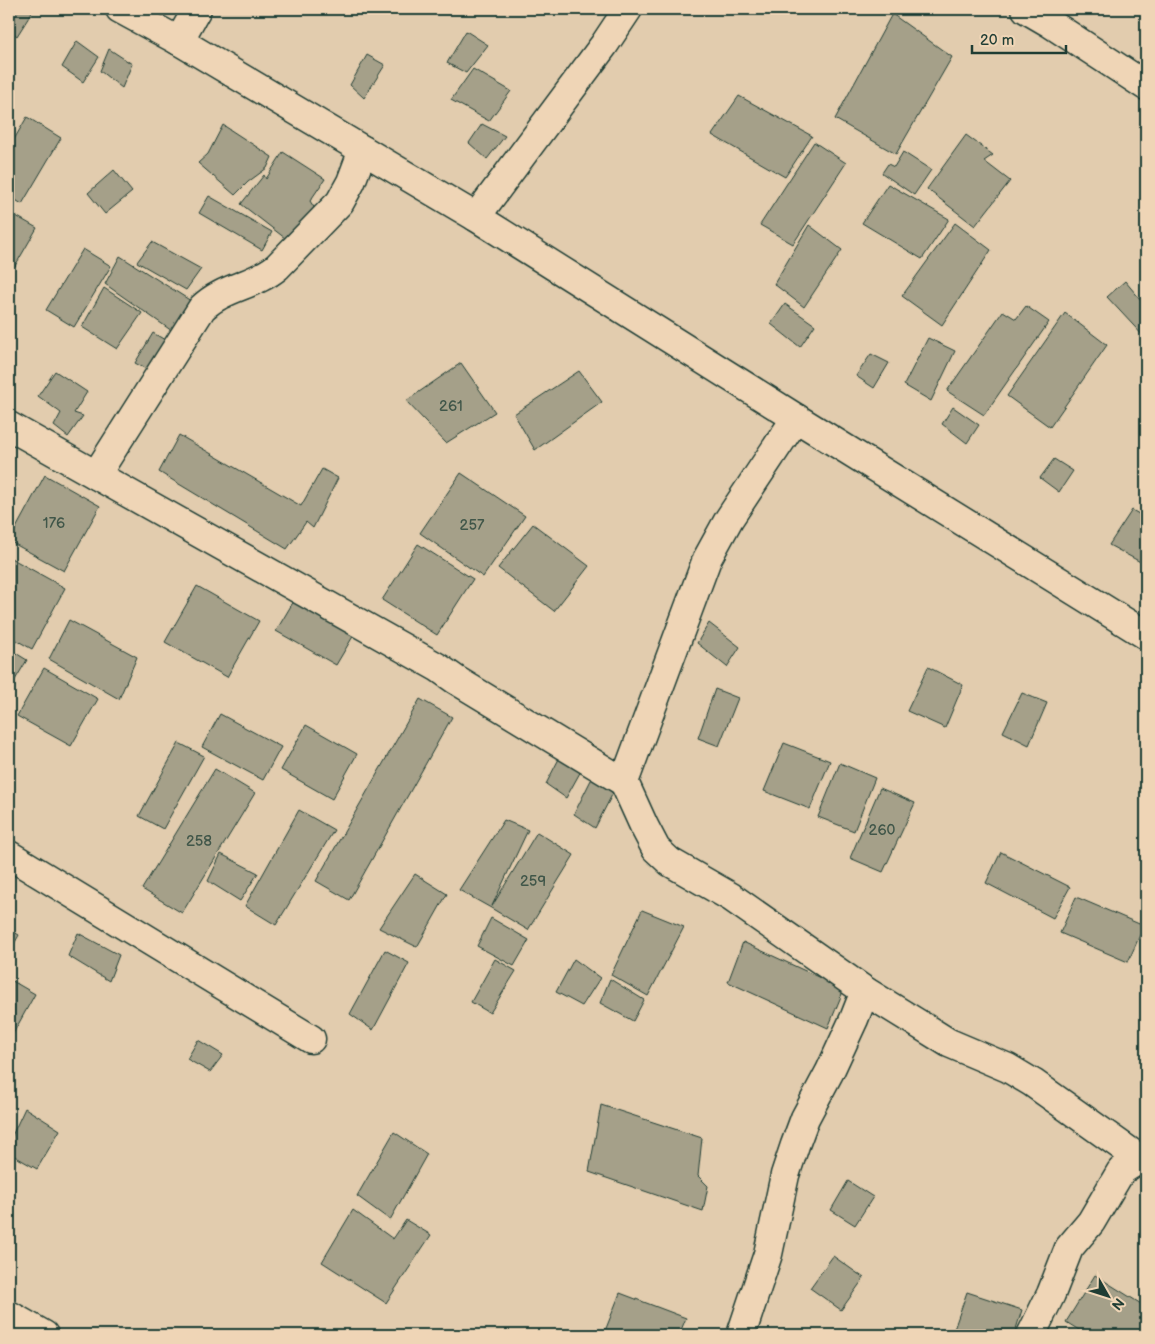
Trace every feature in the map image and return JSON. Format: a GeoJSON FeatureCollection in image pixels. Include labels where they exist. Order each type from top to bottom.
{"type":"FeatureCollection","features":[{"type":"Feature","properties":{"kind":"street"},"geometry":{"type":"LineString","coordinates":[[120,9],[179,41],[476,217],[1146,635]]}},
{"type":"Feature","properties":{"kind":"street"},"geometry":{"type":"LineString","coordinates":[[179,41],[197,9]]}},
{"type":"Feature","properties":{"kind":"street"},"geometry":{"type":"LineString","coordinates":[[476,217],[604,45],[628,9]]}},
{"type":"Feature","properties":{"kind":"street"},"geometry":{"type":"LineString","coordinates":[[1026,9],[1146,86]]}},
{"type":"Feature","properties":{"kind":"street"},"geometry":{"type":"LineString","coordinates":[[96,475],[202,308],[215,296],[267,275],[277,267],[340,202],[347,192],[363,150]]}},
{"type":"Feature","properties":{"kind":"street"},"geometry":{"type":"LineString","coordinates":[[624,782],[707,559],[729,519],[796,418]]}},
{"type":"Feature","properties":{"kind":"street"},"geometry":{"type":"LineString","coordinates":[[9,426],[439,668],[624,782],[656,849],[670,862],[731,897],[865,990],[949,1043],[1008,1068],[1033,1083],[1132,1159],[1091,1222],[1069,1248],[1031,1335]]}},
{"type":"Feature","properties":{"kind":"street"},"geometry":{"type":"LineString","coordinates":[[9,855],[311,1039]]}},
{"type":"Feature","properties":{"kind":"street"},"geometry":{"type":"LineString","coordinates":[[741,1335],[768,1254],[785,1175],[795,1145],[805,1118],[830,1071],[865,990]]}},
{"type":"Feature","properties":{"kind":"street"},"geometry":{"type":"LineString","coordinates":[[9,1315],[44,1335]]}},
{"type":"Feature","properties":{"kind":"building"},"geometry":{"type":"Polygon","coordinates":[[[9,9],[34,9],[17,36],[9,30],[9,9]]]}},
{"type":"Feature","properties":{"kind":"building"},"geometry":{"type":"Polygon","coordinates":[[[892,14],[952,57],[896,154],[835,119],[892,14]]]}},
{"type":"Feature","properties":{"kind":"building"},"geometry":{"type":"Polygon","coordinates":[[[466,31],[488,45],[466,73],[447,63],[466,31]]]}},
{"type":"Feature","properties":{"kind":"building"},"geometry":{"type":"Polygon","coordinates":[[[77,41],[99,57],[83,82],[62,67],[77,41]]]}},
{"type":"Feature","properties":{"kind":"building"},"geometry":{"type":"Polygon","coordinates":[[[109,49],[132,64],[122,88],[100,71],[109,49]]]}},
{"type":"Feature","properties":{"kind":"building"},"geometry":{"type":"Polygon","coordinates":[[[367,55],[385,65],[364,98],[350,85],[367,55]]]}},
{"type":"Feature","properties":{"kind":"building"},"geometry":{"type":"Polygon","coordinates":[[[473,69],[511,91],[489,121],[451,100],[473,69]]]}},
{"type":"Feature","properties":{"kind":"building"},"geometry":{"type":"Polygon","coordinates":[[[739,96],[812,136],[785,177],[712,135],[739,96]]]}},
{"type":"Feature","properties":{"kind":"building"},"geometry":{"type":"Polygon","coordinates":[[[27,117],[61,138],[22,204],[9,196],[9,148],[27,117]]]}},
{"type":"Feature","properties":{"kind":"building"},"geometry":{"type":"Polygon","coordinates":[[[482,124],[505,136],[487,159],[469,143],[482,124]]]}},
{"type":"Feature","properties":{"kind":"building"},"geometry":{"type":"Polygon","coordinates":[[[223,125],[272,157],[267,168],[248,182],[235,195],[198,163],[208,154],[223,125]]]}},
{"type":"Feature","properties":{"kind":"building"},"geometry":{"type":"Polygon","coordinates":[[[966,135],[993,155],[984,161],[1010,181],[975,226],[927,189],[966,135]]]}},
{"type":"Feature","properties":{"kind":"building"},"geometry":{"type":"Polygon","coordinates":[[[814,142],[846,163],[793,244],[760,225],[814,142]]]}},
{"type":"Feature","properties":{"kind":"building"},"geometry":{"type":"Polygon","coordinates":[[[283,152],[325,179],[310,201],[315,209],[290,242],[241,204],[264,175],[266,179],[283,152]]]}},
{"type":"Feature","properties":{"kind":"building"},"geometry":{"type":"Polygon","coordinates":[[[903,152],[931,170],[914,195],[882,173],[888,164],[894,167],[903,152]]]}},
{"type":"Feature","properties":{"kind":"building"},"geometry":{"type":"Polygon","coordinates":[[[114,170],[132,192],[105,214],[88,193],[114,170]]]}},
{"type":"Feature","properties":{"kind":"building"},"geometry":{"type":"Polygon","coordinates":[[[888,184],[949,219],[922,259],[862,223],[888,184]]]}},
{"type":"Feature","properties":{"kind":"building"},"geometry":{"type":"Polygon","coordinates":[[[209,196],[272,232],[262,250],[199,213],[209,196]]]}},
{"type":"Feature","properties":{"kind":"building"},"geometry":{"type":"Polygon","coordinates":[[[9,212],[37,228],[15,266],[9,263],[9,212]]]}},
{"type":"Feature","properties":{"kind":"building"},"geometry":{"type":"Polygon","coordinates":[[[955,223],[991,250],[942,325],[902,296],[955,223]]]}},
{"type":"Feature","properties":{"kind":"building"},"geometry":{"type":"Polygon","coordinates":[[[809,225],[842,250],[804,307],[774,284],[809,225]]]}},
{"type":"Feature","properties":{"kind":"building"},"geometry":{"type":"Polygon","coordinates":[[[152,242],[201,269],[186,290],[137,262],[152,242]]]}},
{"type":"Feature","properties":{"kind":"building"},"geometry":{"type":"Polygon","coordinates":[[[83,249],[111,266],[74,327],[46,310],[83,249]]]}},
{"type":"Feature","properties":{"kind":"building"},"geometry":{"type":"Polygon","coordinates":[[[120,256],[191,301],[172,331],[105,284],[120,256]]]}},
{"type":"Feature","properties":{"kind":"building"},"geometry":{"type":"Polygon","coordinates":[[[1125,281],[1146,306],[1146,339],[1107,297],[1125,281]]]}},
{"type":"Feature","properties":{"kind":"building"},"geometry":{"type":"Polygon","coordinates":[[[104,288],[142,313],[117,349],[82,327],[104,288]]]}},
{"type":"Feature","properties":{"kind":"building"},"geometry":{"type":"Polygon","coordinates":[[[785,304],[815,325],[800,347],[771,324],[785,304]]]}},
{"type":"Feature","properties":{"kind":"building"},"geometry":{"type":"Polygon","coordinates":[[[1026,306],[1049,322],[984,415],[947,391],[1003,311],[1016,319],[1026,306]]]}},
{"type":"Feature","properties":{"kind":"building"},"geometry":{"type":"Polygon","coordinates":[[[1065,313],[1107,345],[1050,427],[1007,396],[1065,313]]]}},
{"type":"Feature","properties":{"kind":"building"},"geometry":{"type":"Polygon","coordinates":[[[153,333],[172,344],[155,374],[135,363],[153,333]]]}},
{"type":"Feature","properties":{"kind":"building"},"geometry":{"type":"Polygon","coordinates":[[[928,338],[955,351],[931,401],[904,385],[928,338]]]}},
{"type":"Feature","properties":{"kind":"building"},"geometry":{"type":"Polygon","coordinates":[[[871,354],[889,363],[874,388],[856,376],[871,354]]]}},
{"type":"Feature","properties":{"kind":"building"},"geometry":{"type":"Polygon","coordinates":[[[461,363],[495,412],[446,443],[406,401],[461,363]]]}},
{"type":"Feature","properties":{"kind":"building"},"geometry":{"type":"Polygon","coordinates":[[[55,371],[87,392],[74,413],[83,416],[68,437],[54,426],[61,413],[38,396],[55,371]]]}},
{"type":"Feature","properties":{"kind":"building"},"geometry":{"type":"Polygon","coordinates":[[[579,371],[602,402],[535,450],[514,414],[579,371]]]}},
{"type":"Feature","properties":{"kind":"building"},"geometry":{"type":"Polygon","coordinates":[[[953,407],[979,425],[967,443],[942,424],[953,407]]]}},
{"type":"Feature","properties":{"kind":"building"},"geometry":{"type":"Polygon","coordinates":[[[179,435],[301,506],[322,469],[338,478],[313,528],[306,522],[287,549],[159,472],[179,435]]]}},
{"type":"Feature","properties":{"kind":"building"},"geometry":{"type":"Polygon","coordinates":[[[1054,459],[1073,471],[1059,492],[1040,478],[1054,459]]]}},
{"type":"Feature","properties":{"kind":"building"},"geometry":{"type":"Polygon","coordinates":[[[461,473],[525,516],[483,577],[420,533],[461,473]]]}},
{"type":"Feature","properties":{"kind":"building"},"geometry":{"type":"Polygon","coordinates":[[[45,475],[100,506],[64,571],[9,541],[45,475]]]}},
{"type":"Feature","properties":{"kind":"building"},"geometry":{"type":"Polygon","coordinates":[[[1132,510],[1146,518],[1146,565],[1109,545],[1132,510]]]}},
{"type":"Feature","properties":{"kind":"building"},"geometry":{"type":"Polygon","coordinates":[[[533,524],[589,566],[554,611],[498,568],[533,524]]]}},
{"type":"Feature","properties":{"kind":"building"},"geometry":{"type":"Polygon","coordinates":[[[418,544],[473,579],[437,635],[382,600],[418,544]]]}},
{"type":"Feature","properties":{"kind":"building"},"geometry":{"type":"Polygon","coordinates":[[[9,557],[65,588],[32,649],[9,636],[9,557]]]}},
{"type":"Feature","properties":{"kind":"building"},"geometry":{"type":"Polygon","coordinates":[[[197,586],[259,621],[227,677],[165,642],[197,586]]]}},
{"type":"Feature","properties":{"kind":"building"},"geometry":{"type":"Polygon","coordinates":[[[295,599],[355,633],[336,665],[276,631],[295,599]]]}},
{"type":"Feature","properties":{"kind":"building"},"geometry":{"type":"Polygon","coordinates":[[[69,620],[137,657],[119,699],[49,659],[69,620]]]}},
{"type":"Feature","properties":{"kind":"building"},"geometry":{"type":"Polygon","coordinates":[[[709,623],[740,647],[727,667],[697,643],[709,623]]]}},
{"type":"Feature","properties":{"kind":"building"},"geometry":{"type":"Polygon","coordinates":[[[9,649],[27,660],[9,690],[9,649]]]}},
{"type":"Feature","properties":{"kind":"building"},"geometry":{"type":"Polygon","coordinates":[[[928,667],[963,685],[945,728],[907,711],[928,667]]]}},
{"type":"Feature","properties":{"kind":"building"},"geometry":{"type":"Polygon","coordinates":[[[44,668],[98,699],[71,746],[17,716],[44,668]]]}},
{"type":"Feature","properties":{"kind":"building"},"geometry":{"type":"Polygon","coordinates":[[[715,689],[738,698],[719,746],[698,738],[715,689]]]}},
{"type":"Feature","properties":{"kind":"building"},"geometry":{"type":"Polygon","coordinates":[[[1022,693],[1047,703],[1029,745],[1003,732],[1022,693]]]}},
{"type":"Feature","properties":{"kind":"building"},"geometry":{"type":"Polygon","coordinates":[[[420,699],[452,717],[349,900],[316,881],[420,699]]]}},
{"type":"Feature","properties":{"kind":"building"},"geometry":{"type":"Polygon","coordinates":[[[220,714],[281,747],[263,780],[202,747],[220,714]]]}},
{"type":"Feature","properties":{"kind":"building"},"geometry":{"type":"Polygon","coordinates":[[[306,725],[357,754],[332,799],[281,770],[306,725]]]}},
{"type":"Feature","properties":{"kind":"building"},"geometry":{"type":"Polygon","coordinates":[[[179,743],[204,756],[163,829],[139,816],[179,743]]]}},
{"type":"Feature","properties":{"kind":"building"},"geometry":{"type":"Polygon","coordinates":[[[784,743],[830,761],[810,809],[764,791],[784,743]]]}},
{"type":"Feature","properties":{"kind":"building"},"geometry":{"type":"Polygon","coordinates":[[[562,753],[582,769],[566,798],[546,784],[562,753]]]}},
{"type":"Feature","properties":{"kind":"building"},"geometry":{"type":"Polygon","coordinates":[[[840,763],[875,778],[854,831],[818,817],[840,763]]]}},
{"type":"Feature","properties":{"kind":"building"},"geometry":{"type":"Polygon","coordinates":[[[215,769],[255,793],[182,913],[142,889],[215,769]]]}},
{"type":"Feature","properties":{"kind":"building"},"geometry":{"type":"Polygon","coordinates":[[[592,778],[613,793],[595,828],[574,814],[592,778]]]}},
{"type":"Feature","properties":{"kind":"building"},"geometry":{"type":"Polygon","coordinates":[[[880,788],[915,803],[883,872],[850,858],[880,788]]]}},
{"type":"Feature","properties":{"kind":"building"},"geometry":{"type":"Polygon","coordinates":[[[299,810],[334,830],[276,925],[245,906],[299,810]]]}},
{"type":"Feature","properties":{"kind":"building"},"geometry":{"type":"Polygon","coordinates":[[[504,820],[528,830],[491,908],[459,890],[504,820]]]}},
{"type":"Feature","properties":{"kind":"building"},"geometry":{"type":"Polygon","coordinates":[[[537,832],[574,855],[528,930],[491,908],[537,832]]]}},
{"type":"Feature","properties":{"kind":"building"},"geometry":{"type":"Polygon","coordinates":[[[1001,852],[1070,887],[1053,918],[986,883],[1001,852]]]}},
{"type":"Feature","properties":{"kind":"building"},"geometry":{"type":"Polygon","coordinates":[[[221,854],[258,873],[240,901],[208,881],[221,854]]]}},
{"type":"Feature","properties":{"kind":"building"},"geometry":{"type":"Polygon","coordinates":[[[415,874],[447,894],[417,947],[379,928],[415,874]]]}},
{"type":"Feature","properties":{"kind":"building"},"geometry":{"type":"Polygon","coordinates":[[[1076,897],[1144,926],[1128,962],[1060,933],[1076,897]]]}},
{"type":"Feature","properties":{"kind":"building"},"geometry":{"type":"Polygon","coordinates":[[[642,910],[684,927],[648,996],[611,975],[642,910]]]}},
{"type":"Feature","properties":{"kind":"building"},"geometry":{"type":"Polygon","coordinates":[[[491,918],[529,940],[514,966],[477,946],[491,918]]]}},
{"type":"Feature","properties":{"kind":"building"},"geometry":{"type":"Polygon","coordinates":[[[9,929],[19,935],[9,953],[9,929]]]}},
{"type":"Feature","properties":{"kind":"building"},"geometry":{"type":"Polygon","coordinates":[[[78,933],[119,955],[109,981],[68,956],[78,933]]]}},
{"type":"Feature","properties":{"kind":"building"},"geometry":{"type":"Polygon","coordinates":[[[743,942],[844,989],[828,1028],[728,982],[743,942]]]}},
{"type":"Feature","properties":{"kind":"building"},"geometry":{"type":"Polygon","coordinates":[[[385,950],[409,963],[373,1030],[350,1014],[385,950]]]}},
{"type":"Feature","properties":{"kind":"building"},"geometry":{"type":"Polygon","coordinates":[[[495,959],[516,971],[490,1013],[471,1002],[495,959]]]}},
{"type":"Feature","properties":{"kind":"building"},"geometry":{"type":"Polygon","coordinates":[[[574,959],[600,978],[582,1006],[556,992],[574,959]]]}},
{"type":"Feature","properties":{"kind":"building"},"geometry":{"type":"Polygon","coordinates":[[[1146,970],[1146,985],[1140,982],[1146,970]]]}},
{"type":"Feature","properties":{"kind":"building"},"geometry":{"type":"Polygon","coordinates":[[[9,979],[35,994],[9,1041],[9,979]]]}},
{"type":"Feature","properties":{"kind":"building"},"geometry":{"type":"Polygon","coordinates":[[[610,979],[644,1000],[633,1021],[600,1003],[610,979]]]}},
{"type":"Feature","properties":{"kind":"building"},"geometry":{"type":"Polygon","coordinates":[[[198,1040],[223,1055],[210,1072],[187,1059],[198,1040]]]}},
{"type":"Feature","properties":{"kind":"building"},"geometry":{"type":"Polygon","coordinates":[[[601,1105],[702,1138],[698,1176],[708,1186],[703,1211],[589,1172],[601,1105]]]}},
{"type":"Feature","properties":{"kind":"building"},"geometry":{"type":"Polygon","coordinates":[[[25,1108],[60,1130],[37,1169],[9,1153],[9,1142],[25,1108]]]}},
{"type":"Feature","properties":{"kind":"building"},"geometry":{"type":"Polygon","coordinates":[[[394,1132],[427,1154],[390,1220],[357,1196],[394,1132]]]}},
{"type":"Feature","properties":{"kind":"building"},"geometry":{"type":"Polygon","coordinates":[[[848,1181],[873,1197],[855,1225],[831,1210],[848,1181]]]}},
{"type":"Feature","properties":{"kind":"building"},"geometry":{"type":"Polygon","coordinates":[[[353,1210],[393,1239],[406,1220],[431,1235],[386,1303],[322,1262],[353,1210]]]}},
{"type":"Feature","properties":{"kind":"building"},"geometry":{"type":"Polygon","coordinates":[[[833,1256],[864,1278],[841,1310],[810,1288],[833,1256]]]}},
{"type":"Feature","properties":{"kind":"building"},"geometry":{"type":"Polygon","coordinates":[[[1095,1275],[1146,1307],[1146,1335],[1087,1335],[1066,1322],[1095,1275]]]}},
{"type":"Feature","properties":{"kind":"building"},"geometry":{"type":"Polygon","coordinates":[[[967,1292],[1022,1310],[1014,1335],[952,1335],[967,1292]]]}},
{"type":"Feature","properties":{"kind":"building"},"geometry":{"type":"Polygon","coordinates":[[[620,1293],[686,1318],[679,1335],[616,1335],[605,1331],[620,1293]]]}}]}
